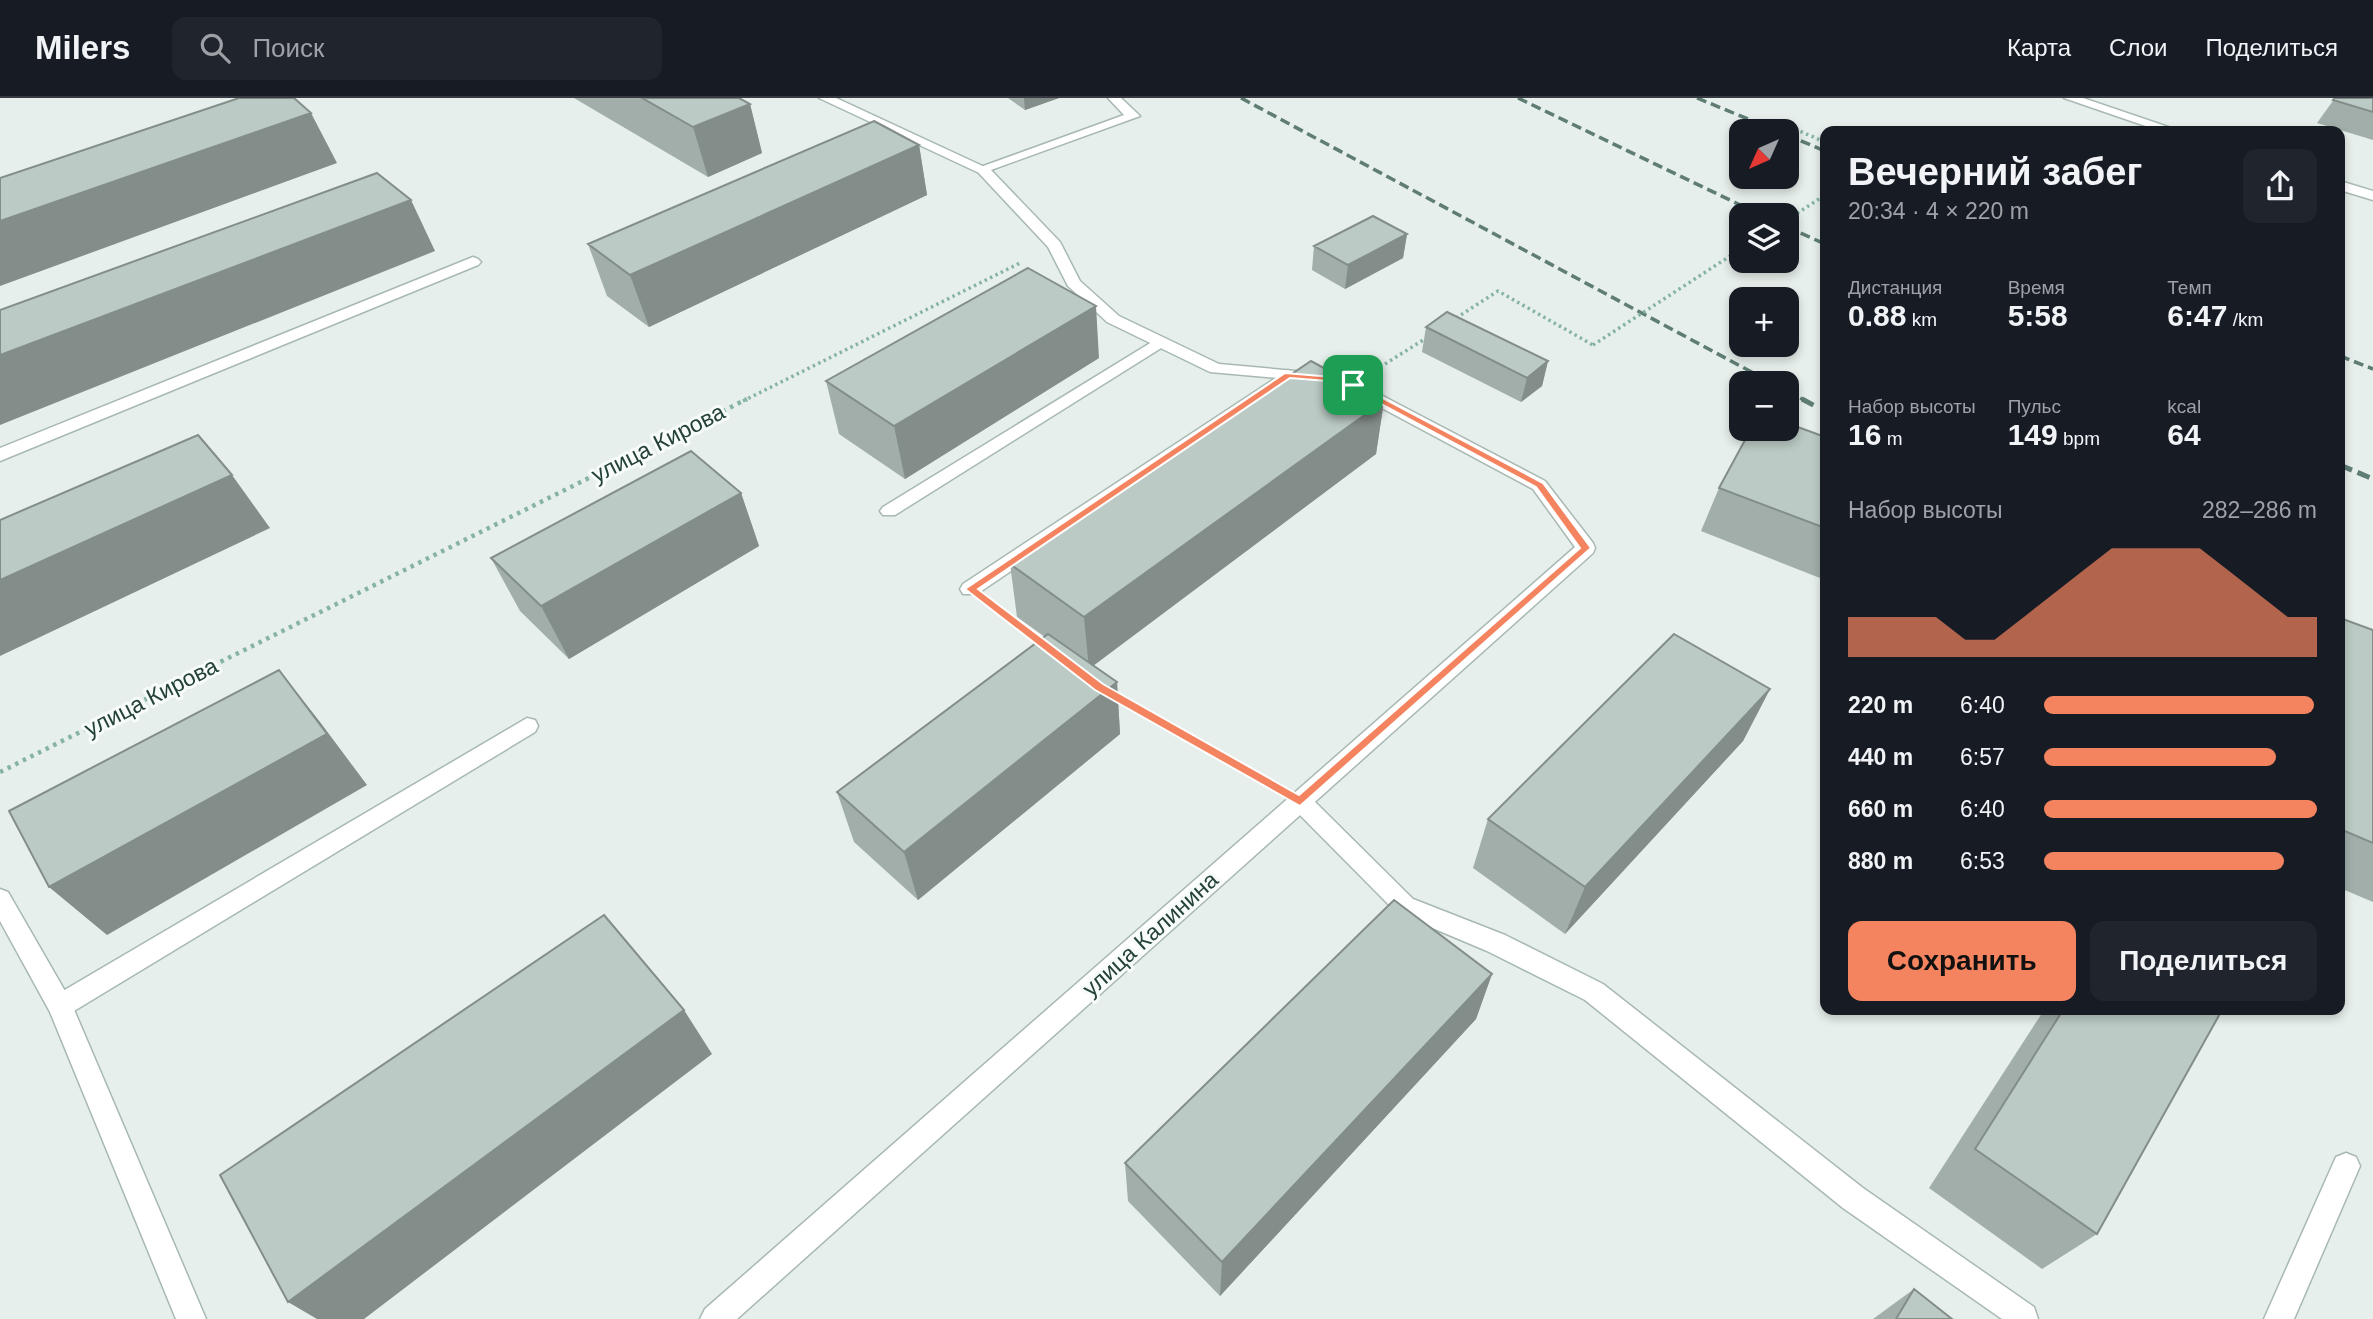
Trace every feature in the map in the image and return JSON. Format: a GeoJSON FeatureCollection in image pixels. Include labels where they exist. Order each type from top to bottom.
{"type":"FeatureCollection","features":[{"type":"Feature","properties":{"kind":"street"},"geometry":{"type":"LineString","coordinates":[[825,98],[982,169],[1055,245],[1073,283],[1113,319],[1216,369],[1341,381]]}},
{"type":"Feature","properties":{"kind":"street"},"geometry":{"type":"LineString","coordinates":[[982,169],[1133,116],[1114,98]]}},
{"type":"Feature","properties":{"kind":"street"},"geometry":{"type":"LineString","coordinates":[[2070,98],[2157,126]]}},
{"type":"Feature","properties":{"kind":"street"},"geometry":{"type":"LineString","coordinates":[[2345,187],[2373,196]]}},
{"type":"Feature","properties":{"kind":"street"},"geometry":{"type":"LineString","coordinates":[[0,455],[473,262]]}},
{"type":"Feature","properties":{"kind":"street"},"geometry":{"type":"LineString","coordinates":[[889,511],[1160,342]]}},
{"type":"Feature","properties":{"kind":"street"},"geometry":{"type":"LineString","coordinates":[[970,589],[1288,375]]}},
{"type":"Feature","properties":{"kind":"street","name":"улица Калинина"},"geometry":{"type":"LineString","coordinates":[[715,1319],[1586,548],[1539,485],[1341,381]]}},
{"type":"Feature","properties":{"kind":"street"},"geometry":{"type":"LineString","coordinates":[[60,1006],[527,726]]}},
{"type":"Feature","properties":{"kind":"street"},"geometry":{"type":"LineString","coordinates":[[1300,801],[1405,906],[1496,943],[1594,992],[1853,1198],[2024,1317]]}},
{"type":"Feature","properties":{"kind":"street"},"geometry":{"type":"LineString","coordinates":[[0,898],[60,1006],[191,1319]]}},
{"type":"Feature","properties":{"kind":"street"},"geometry":{"type":"LineString","coordinates":[[2279,1319],[2346,1166]]}},
{"type":"Feature","properties":{"kind":"path"},"geometry":{"type":"LineString","coordinates":[[1799,131],[1820,140]]}},
{"type":"Feature","properties":{"kind":"path"},"geometry":{"type":"LineString","coordinates":[[1799,212],[1820,198]]}},
{"type":"Feature","properties":{"kind":"path","name":"улица Кирова"},"geometry":{"type":"LineString","coordinates":[[0,772],[1055,245]]}},
{"type":"Feature","properties":{"kind":"path"},"geometry":{"type":"LineString","coordinates":[[1454,320],[1498,291],[1593,345],[1729,257]]}},
{"type":"Feature","properties":{"kind":"path"},"geometry":{"type":"LineString","coordinates":[[1341,381],[1431,334]]}},
{"type":"Feature","properties":{"kind":"path"},"geometry":{"type":"LineString","coordinates":[[970,589],[1045,646]]}},
{"type":"Feature","properties":{"kind":"path"},"geometry":{"type":"LineString","coordinates":[[1111,694],[1300,801]]}},
{"type":"Feature","properties":{"kind":"building"},"geometry":{"type":"Polygon","coordinates":[[[239,98],[294,98],[311,113],[0,221],[0,178],[239,98]]]}},
{"type":"Feature","properties":{"kind":"building"},"geometry":{"type":"Polygon","coordinates":[[[642,98],[739,98],[750,104],[693,127],[642,98]]]}},
{"type":"Feature","properties":{"kind":"building"},"geometry":{"type":"Polygon","coordinates":[[[2373,98],[2373,112],[2333,100],[2373,98]]]}},
{"type":"Feature","properties":{"kind":"building"},"geometry":{"type":"Polygon","coordinates":[[[874,121],[919,145],[630,275],[588,244],[874,121]]]}},
{"type":"Feature","properties":{"kind":"building"},"geometry":{"type":"Polygon","coordinates":[[[377,173],[411,200],[0,355],[0,310],[377,173]]]}},
{"type":"Feature","properties":{"kind":"building"},"geometry":{"type":"Polygon","coordinates":[[[1373,216],[1407,234],[1348,265],[1314,246],[1373,216]]]}},
{"type":"Feature","properties":{"kind":"building"},"geometry":{"type":"Polygon","coordinates":[[[1028,268],[1096,306],[894,426],[826,381],[1028,268]]]}},
{"type":"Feature","properties":{"kind":"building"},"geometry":{"type":"Polygon","coordinates":[[[1447,312],[1548,361],[1527,378],[1426,327],[1447,312]]]}},
{"type":"Feature","properties":{"kind":"building"},"geometry":{"type":"Polygon","coordinates":[[[1311,361],[1384,401],[1084,617],[1010,564],[1311,361]]]}},
{"type":"Feature","properties":{"kind":"building"},"geometry":{"type":"Polygon","coordinates":[[[1799,427],[1820,435],[1820,526],[1719,488],[1744,441],[1799,441],[1799,427]]]}},
{"type":"Feature","properties":{"kind":"building"},"geometry":{"type":"Polygon","coordinates":[[[198,435],[232,475],[0,580],[0,520],[198,435]]]}},
{"type":"Feature","properties":{"kind":"building"},"geometry":{"type":"Polygon","coordinates":[[[691,451],[741,493],[541,606],[491,558],[691,451]]]}},
{"type":"Feature","properties":{"kind":"building"},"geometry":{"type":"Polygon","coordinates":[[[2345,620],[2373,630],[2373,843],[2345,831],[2345,620]]]}},
{"type":"Feature","properties":{"kind":"building"},"geometry":{"type":"Polygon","coordinates":[[[1048,634],[1117,682],[904,852],[837,792],[1048,634]]]}},
{"type":"Feature","properties":{"kind":"building"},"geometry":{"type":"Polygon","coordinates":[[[1674,634],[1770,689],[1585,887],[1488,819],[1674,634]]]}},
{"type":"Feature","properties":{"kind":"building"},"geometry":{"type":"Polygon","coordinates":[[[279,670],[327,734],[49,887],[9,811],[279,670]]]}},
{"type":"Feature","properties":{"kind":"building"},"geometry":{"type":"Polygon","coordinates":[[[1394,900],[1492,974],[1222,1262],[1125,1163],[1394,900]]]}},
{"type":"Feature","properties":{"kind":"building"},"geometry":{"type":"Polygon","coordinates":[[[604,915],[684,1010],[288,1302],[220,1175],[604,915]]]}},
{"type":"Feature","properties":{"kind":"building"},"geometry":{"type":"Polygon","coordinates":[[[2060,1015],[2219,1015],[2097,1234],[1975,1149],[2060,1015]]]}},
{"type":"Feature","properties":{"kind":"building"},"geometry":{"type":"Polygon","coordinates":[[[1914,1289],[1952,1319],[1896,1319],[1914,1289]]]}},
{"type":"Feature","properties":{"kind":"railway"},"geometry":{"type":"LineString","coordinates":[[1241,98],[1750,371]]}},
{"type":"Feature","properties":{"kind":"railway"},"geometry":{"type":"LineString","coordinates":[[1518,98],[1736,203]]}},
{"type":"Feature","properties":{"kind":"railway"},"geometry":{"type":"LineString","coordinates":[[1697,98],[1748,119]]}},
{"type":"Feature","properties":{"kind":"railway"},"geometry":{"type":"LineString","coordinates":[[1799,140],[1820,149]]}},
{"type":"Feature","properties":{"kind":"railway"},"geometry":{"type":"LineString","coordinates":[[1799,232],[1820,242]]}},
{"type":"Feature","properties":{"kind":"railway"},"geometry":{"type":"LineString","coordinates":[[2345,358],[2373,369]]}},
{"type":"Feature","properties":{"kind":"railway"},"geometry":{"type":"LineString","coordinates":[[1799,397],[1806,401]]}},
{"type":"Feature","properties":{"kind":"railway"},"geometry":{"type":"LineString","coordinates":[[1802,399],[1815,406]]}},
{"type":"Feature","properties":{"kind":"railway"},"geometry":{"type":"LineString","coordinates":[[2345,467],[2373,479]]}},
{"type":"Feature","properties":{"kind":"route"},"geometry":{"type":"LineString","coordinates":[[1288,375],[1342,380],[1353,385],[1539,485],[1586,548],[1300,801],[1099,687],[970,589],[1288,375]]}}]}
